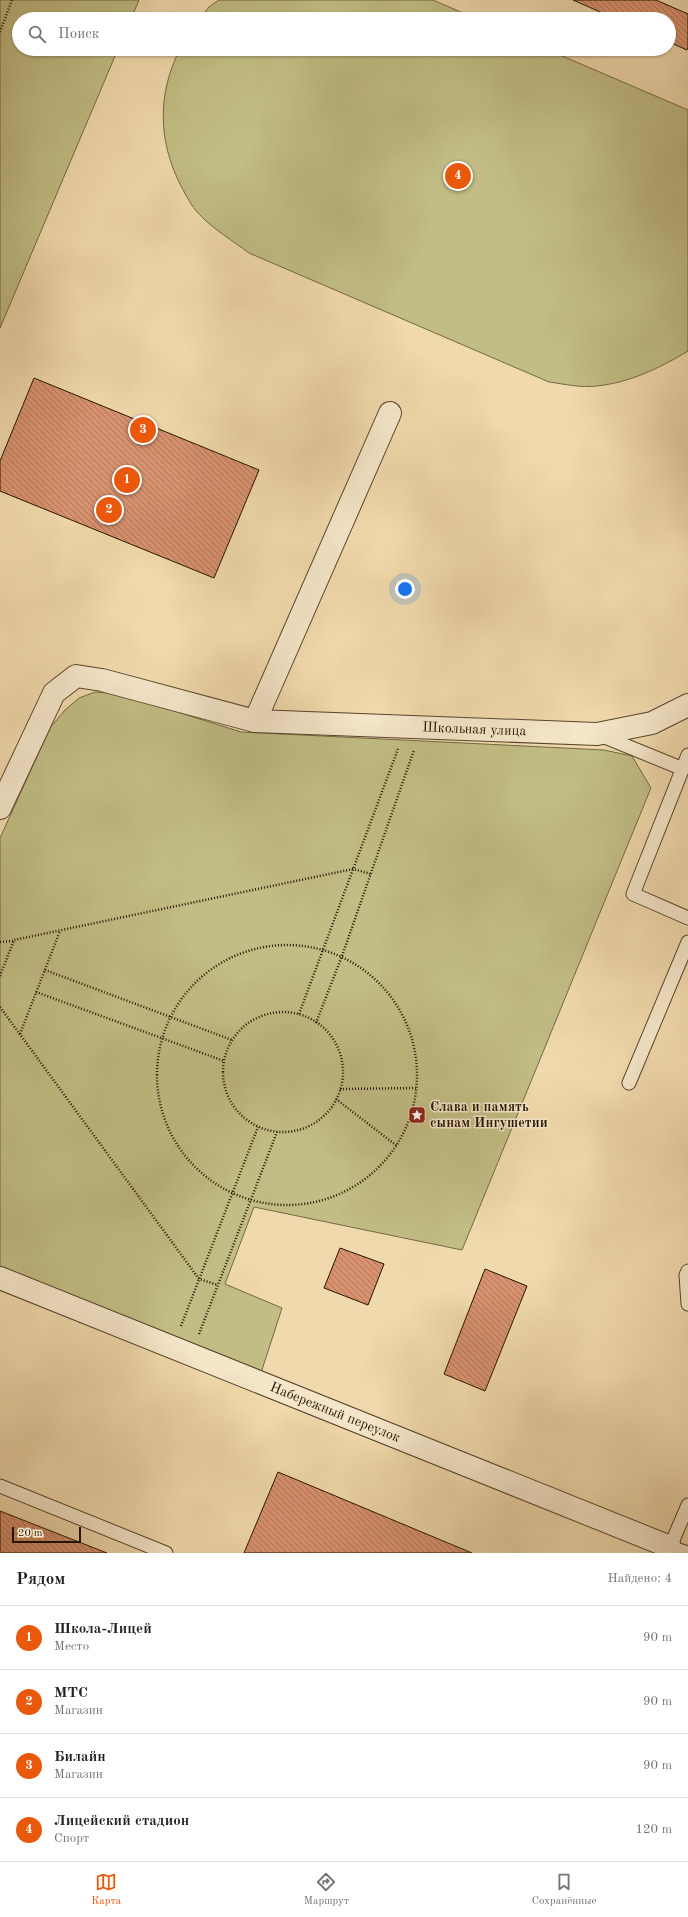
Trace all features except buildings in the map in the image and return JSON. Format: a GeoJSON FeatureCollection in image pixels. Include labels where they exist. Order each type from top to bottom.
{"type":"FeatureCollection","features":[{"type":"Feature","properties":{"kind":"street"},"geometry":{"type":"LineString","coordinates":[[255,721],[390,413]]}},
{"type":"Feature","properties":{"kind":"street","name":"Школьная улица"},"geometry":{"type":"LineString","coordinates":[[0,808],[54,693],[76,676],[102,680],[255,721],[597,734],[652,723],[688,705]]}},
{"type":"Feature","properties":{"kind":"street","name":"Набережный переулок"},"geometry":{"type":"LineString","coordinates":[[0,1278],[679,1550]]}},
{"type":"Feature","properties":{"kind":"lane"},"geometry":{"type":"LineString","coordinates":[[597,734],[683,769]]}},
{"type":"Feature","properties":{"kind":"lane"},"geometry":{"type":"LineString","coordinates":[[688,755],[633,894],[688,918]]}},
{"type":"Feature","properties":{"kind":"lane"},"geometry":{"type":"LineString","coordinates":[[629,1083],[688,942]]}},
{"type":"Feature","properties":{"kind":"lane"},"geometry":{"type":"LineString","coordinates":[[688,1271],[686,1275],[688,1304]]}},
{"type":"Feature","properties":{"kind":"lane"},"geometry":{"type":"LineString","coordinates":[[0,1486],[166,1553]]}},
{"type":"Feature","properties":{"kind":"lane"},"geometry":{"type":"LineString","coordinates":[[679,1550],[688,1505]]}},
{"type":"Feature","properties":{"kind":"path"},"geometry":{"type":"LineString","coordinates":[[0,32],[12,0]]}},
{"type":"Feature","properties":{"kind":"path"},"geometry":{"type":"LineString","coordinates":[[299,1014],[353,869],[414,727]]}},
{"type":"Feature","properties":{"kind":"path"},"geometry":{"type":"LineString","coordinates":[[316,1022],[342,956],[371,874],[414,727]]}},
{"type":"Feature","properties":{"kind":"path"},"geometry":{"type":"LineString","coordinates":[[0,942],[14,941],[353,869],[371,874]]}},
{"type":"Feature","properties":{"kind":"path"},"geometry":{"type":"LineString","coordinates":[[20,1034],[60,931]]}},
{"type":"Feature","properties":{"kind":"path"},"geometry":{"type":"LineString","coordinates":[[0,976],[14,941]]}},
{"type":"Feature","properties":{"kind":"path"},"geometry":{"type":"LineString","coordinates":[[279,944],[324,949],[342,956],[378,980],[404,1015],[418,1056],[416,1100],[401,1141],[373,1175],[336,1197],[293,1207],[250,1201],[232,1194],[201,1174],[177,1146],[161,1112],[156,1075],[162,1039],[170,1017],[197,980],[235,955],[279,944]]}},
{"type":"Feature","properties":{"kind":"path"},"geometry":{"type":"LineString","coordinates":[[45,970],[232,1040]]}},
{"type":"Feature","properties":{"kind":"path"},"geometry":{"type":"LineString","coordinates":[[36,992],[224,1061]]}},
{"type":"Feature","properties":{"kind":"path"},"geometry":{"type":"LineString","coordinates":[[0,1006],[199,1279],[218,1286]]}},
{"type":"Feature","properties":{"kind":"path"},"geometry":{"type":"LineString","coordinates":[[284,1012],[299,1014],[316,1022],[333,1039],[341,1056],[343,1076],[340,1089],[328,1112],[312,1125],[292,1132],[277,1132],[252,1125],[237,1111],[226,1094],[222,1074],[225,1053],[232,1040],[248,1023],[265,1014],[284,1012]]}},
{"type":"Feature","properties":{"kind":"path"},"geometry":{"type":"LineString","coordinates":[[340,1089],[416,1088]]}},
{"type":"Feature","properties":{"kind":"path"},"geometry":{"type":"LineString","coordinates":[[336,1099],[397,1146]]}},
{"type":"Feature","properties":{"kind":"path"},"geometry":{"type":"LineString","coordinates":[[182,1351],[199,1279],[258,1127]]}},
{"type":"Feature","properties":{"kind":"path"},"geometry":{"type":"LineString","coordinates":[[182,1351],[218,1286],[277,1132]]}},
{"type":"Feature","properties":{"kind":"shaded area"},"geometry":{"type":"Polygon","coordinates":[[[0,0],[139,0],[134,12],[12,12],[12,56],[115,56],[0,328],[0,0]]]}},
{"type":"Feature","properties":{"kind":"shaded area"},"geometry":{"type":"Polygon","coordinates":[[[219,0],[433,0],[461,12],[205,12],[219,0]]]}},
{"type":"Feature","properties":{"kind":"shaded area"},"geometry":{"type":"Polygon","coordinates":[[[177,56],[562,56],[688,110],[688,351],[655,369],[620,382],[590,386],[572,386],[549,382],[249,253],[217,230],[196,211],[173,169],[168,152],[163,118],[164,100],[172,66],[177,56]]]}},
{"type":"Feature","properties":{"kind":"shaded area"},"geometry":{"type":"Polygon","coordinates":[[[95,692],[120,694],[241,732],[604,750],[632,756],[651,788],[462,1250],[254,1207],[225,1284],[282,1308],[260,1376],[0,1269],[0,838],[50,728],[65,710],[79,698],[95,692]]]}},
{"type":"Feature","properties":{"kind":"place","name":"Лицейский стадион"},"geometry":{"type":"Point","coordinates":[458,176]}},
{"type":"Feature","properties":{"kind":"place","name":"Билайн"},"geometry":{"type":"Point","coordinates":[143,430]}},
{"type":"Feature","properties":{"kind":"place","name":"Школа-Лицей"},"geometry":{"type":"Point","coordinates":[127,480]}},
{"type":"Feature","properties":{"kind":"place","name":"МТС"},"geometry":{"type":"Point","coordinates":[109,510]}},
{"type":"Feature","properties":{"kind":"place","name":"Слава и память сынам Ингушетии"},"geometry":{"type":"Point","coordinates":[417,1115]}}]}
